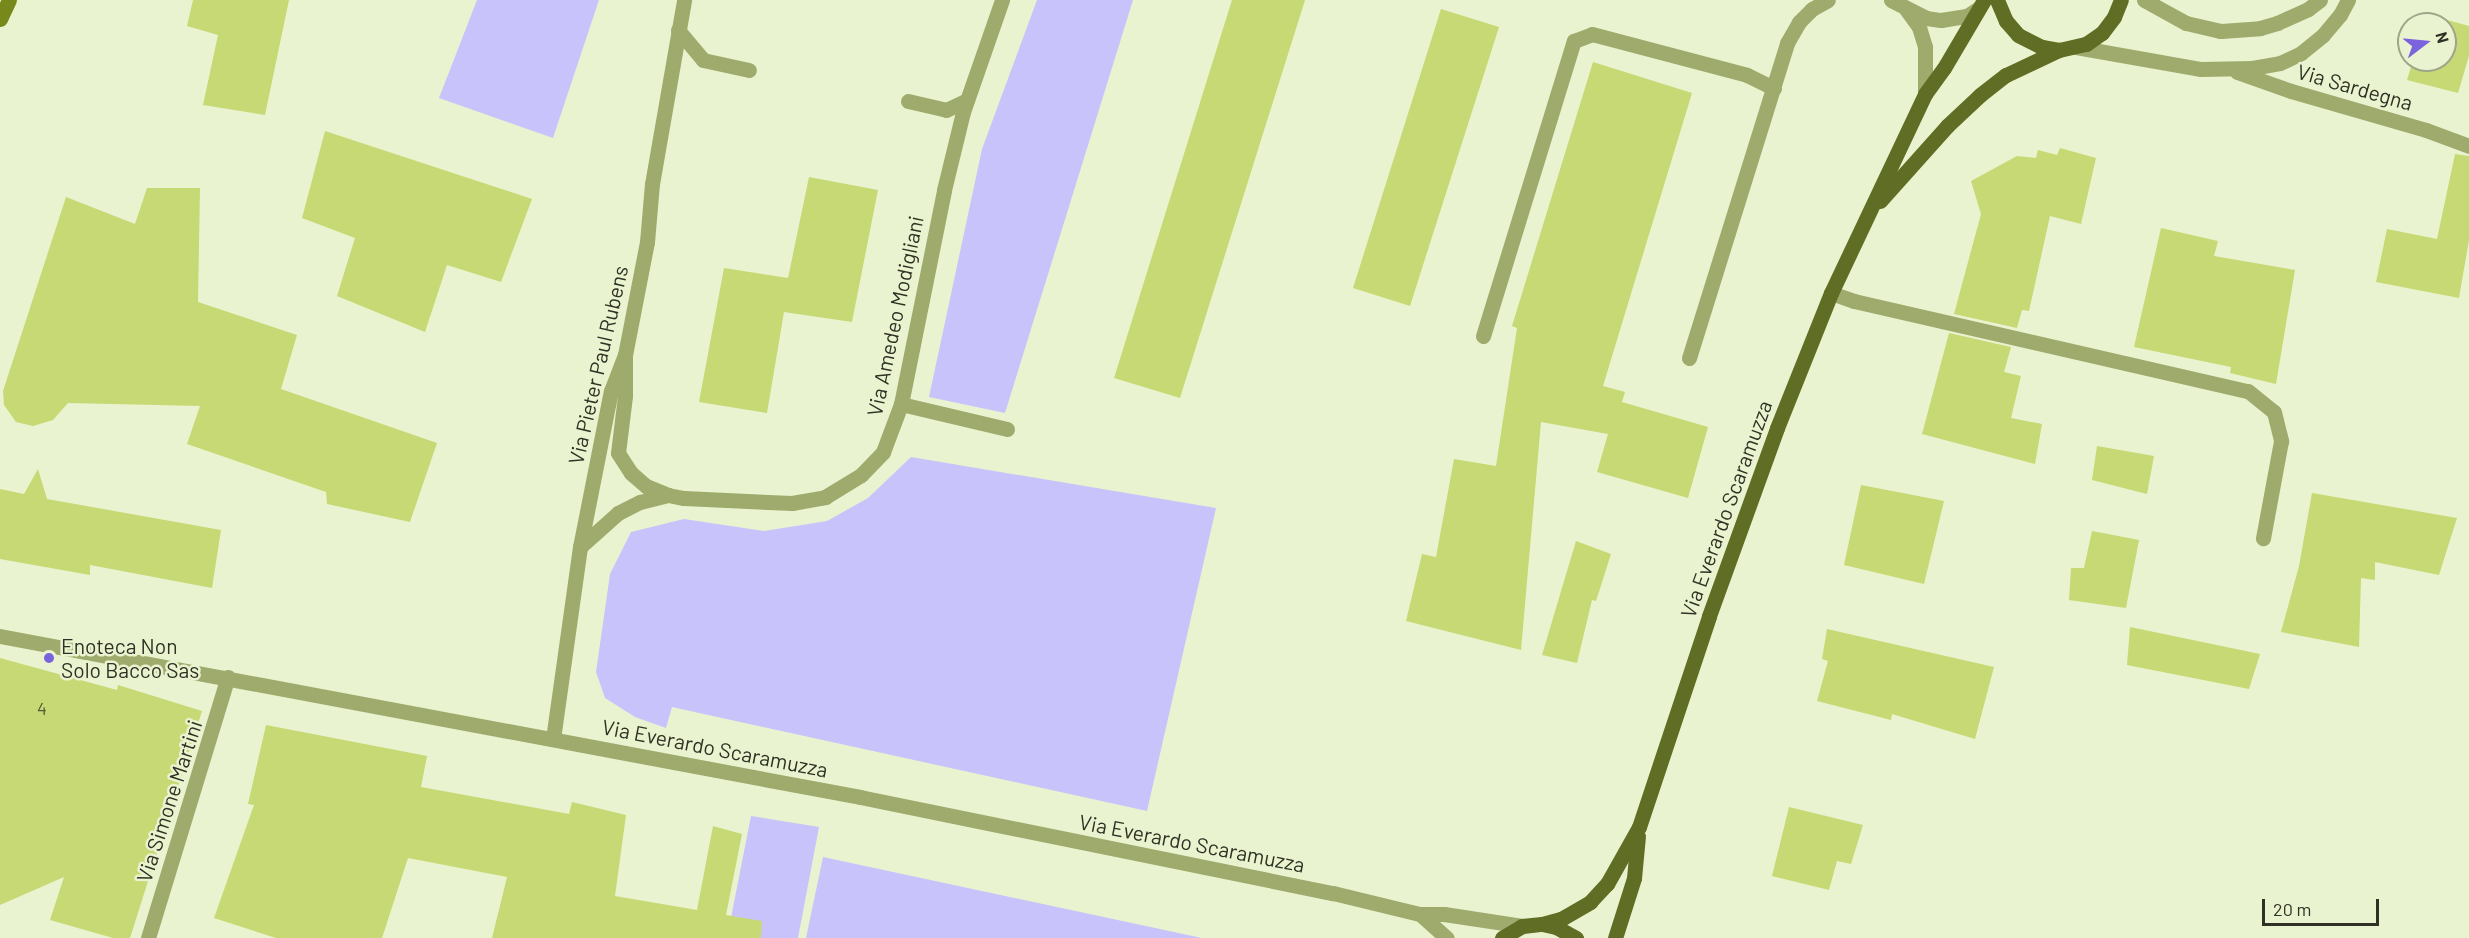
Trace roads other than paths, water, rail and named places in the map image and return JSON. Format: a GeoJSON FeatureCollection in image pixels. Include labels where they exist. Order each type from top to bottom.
{"type":"FeatureCollection","features":[{"type":"Feature","properties":{"kind":"main road"},"geometry":{"type":"LineString","coordinates":[[1997,0],[2006,21],[2018,35],[2042,47],[2059,50],[2076,47],[2094,39],[2109,26],[2121,0]]}},
{"type":"Feature","properties":{"kind":"main road","name":"Via Everardo Scaramuzza"},"geometry":{"type":"LineString","coordinates":[[1542,924],[1561,919],[1590,902],[1606,884],[1639,827],[1713,605],[1777,428],[1831,293],[1925,94],[1981,4]]}},
{"type":"Feature","properties":{"kind":"main road","name":"Via Everardo Scaramuzza"},"geometry":{"type":"LineString","coordinates":[[1870,212],[1947,126],[1980,95],[2006,75],[2059,50]]}},
{"type":"Feature","properties":{"kind":"main road","name":"Via Everardo Scaramuzza"},"geometry":{"type":"LineString","coordinates":[[1615,938],[1634,879],[1639,827]]}},
{"type":"Feature","properties":{"kind":"main road"},"geometry":{"type":"LineString","coordinates":[[1502,938],[1522,926],[1542,924],[1556,927],[1576,938]]}},
{"type":"Feature","properties":{"kind":"street","name":"Via Pieter Paul Rubens"},"geometry":{"type":"LineString","coordinates":[[553,739],[580,547],[611,391],[625,355],[647,242],[652,184],[684,0]]}},
{"type":"Feature","properties":{"kind":"street","name":"Via Amedeo Modigliani"},"geometry":{"type":"LineString","coordinates":[[580,547],[618,513],[640,502],[668,495],[792,503],[825,497],[861,475],[883,452],[902,404],[944,190],[966,100],[1002,0]]}},
{"type":"Feature","properties":{"kind":"street"},"geometry":{"type":"LineString","coordinates":[[1689,358],[1787,43],[1799,22],[1812,9],[1828,0]]}},
{"type":"Feature","properties":{"kind":"street"},"geometry":{"type":"LineString","coordinates":[[1891,0],[1926,18],[1941,20],[1967,16],[1981,4]]}},
{"type":"Feature","properties":{"kind":"street"},"geometry":{"type":"LineString","coordinates":[[2144,0],[2186,23],[2221,31],[2250,30],[2277,23],[2308,9],[2320,0]]}},
{"type":"Feature","properties":{"kind":"street"},"geometry":{"type":"LineString","coordinates":[[2076,47],[2169,65],[2228,69],[2280,63],[2301,53],[2323,35],[2340,15],[2348,0]]}},
{"type":"Feature","properties":{"kind":"street"},"geometry":{"type":"LineString","coordinates":[[1906,9],[1919,27],[1925,47],[1925,94]]}},
{"type":"Feature","properties":{"kind":"street"},"geometry":{"type":"LineString","coordinates":[[678,30],[703,60],[749,70]]}},
{"type":"Feature","properties":{"kind":"street"},"geometry":{"type":"LineString","coordinates":[[1483,336],[1574,41],[1592,34],[1747,75],[1774,88]]}},
{"type":"Feature","properties":{"kind":"street","name":"Via Sardegna"},"geometry":{"type":"LineString","coordinates":[[2228,69],[2291,91],[2426,130],[2469,146]]}},
{"type":"Feature","properties":{"kind":"street"},"geometry":{"type":"LineString","coordinates":[[908,101],[946,110],[966,100]]}},
{"type":"Feature","properties":{"kind":"street"},"geometry":{"type":"LineString","coordinates":[[1831,293],[1854,302],[2248,391],[2274,412],[2281,441],[2263,538]]}},
{"type":"Feature","properties":{"kind":"street","name":"Via Amedeo Modigliani"},"geometry":{"type":"LineString","coordinates":[[625,355],[625,396],[618,453],[631,473],[646,486],[668,495]]}},
{"type":"Feature","properties":{"kind":"street"},"geometry":{"type":"LineString","coordinates":[[902,404],[1007,429]]}},
{"type":"Feature","properties":{"kind":"street","name":"Via Everardo Scaramuzza"},"geometry":{"type":"LineString","coordinates":[[0,636],[860,797],[1334,893],[1420,914],[1444,914],[1522,926]]}},
{"type":"Feature","properties":{"kind":"street","name":"Via Simone Martini"},"geometry":{"type":"LineString","coordinates":[[148,938],[228,677]]}},
{"type":"Feature","properties":{"kind":"street","name":"Via Everardo Scaramuzza"},"geometry":{"type":"LineString","coordinates":[[1420,914],[1447,938]]}},
{"type":"Feature","properties":{"kind":"place","name":"Enoteca Non Solo Bacco Sas"},"geometry":{"type":"Point","coordinates":[49,658]}}]}
